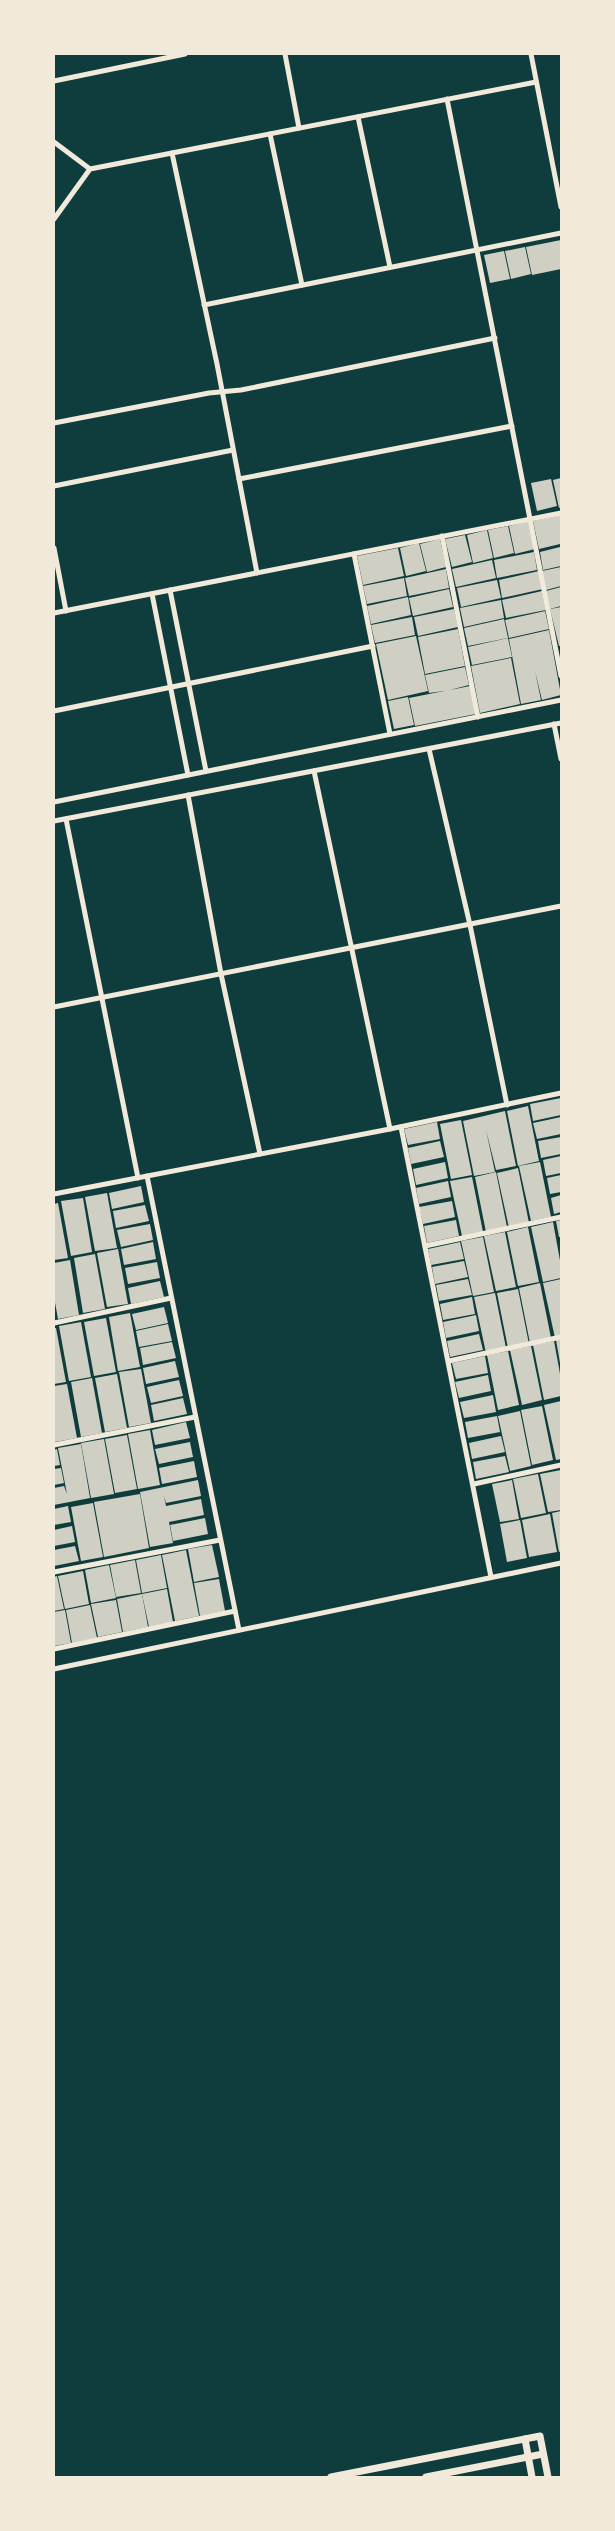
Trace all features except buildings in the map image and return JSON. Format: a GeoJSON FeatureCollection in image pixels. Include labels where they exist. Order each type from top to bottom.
{"type":"FeatureCollection","features":[{"type":"Feature","properties":{"kind":"street"},"geometry":{"type":"LineString","coordinates":[[54,81],[185,54]]}},
{"type":"Feature","properties":{"kind":"street"},"geometry":{"type":"LineString","coordinates":[[284,54],[300,128]]}},
{"type":"Feature","properties":{"kind":"street"},"geometry":{"type":"LineString","coordinates":[[531,54],[561,207]]}},
{"type":"Feature","properties":{"kind":"street"},"geometry":{"type":"LineString","coordinates":[[54,219],[90,169],[536,82]]}},
{"type":"Feature","properties":{"kind":"street"},"geometry":{"type":"LineString","coordinates":[[447,99],[561,676]]}},
{"type":"Feature","properties":{"kind":"street"},"geometry":{"type":"LineString","coordinates":[[358,117],[390,267]]}},
{"type":"Feature","properties":{"kind":"street"},"geometry":{"type":"LineString","coordinates":[[270,134],[302,285]]}},
{"type":"Feature","properties":{"kind":"street"},"geometry":{"type":"LineString","coordinates":[[54,142],[90,169]]}},
{"type":"Feature","properties":{"kind":"street"},"geometry":{"type":"LineString","coordinates":[[172,153],[222,392],[257,573]]}},
{"type":"Feature","properties":{"kind":"street"},"geometry":{"type":"LineString","coordinates":[[204,305],[561,233]]}},
{"type":"Feature","properties":{"kind":"street"},"geometry":{"type":"LineString","coordinates":[[54,424],[495,338]]}},
{"type":"Feature","properties":{"kind":"street"},"geometry":{"type":"LineString","coordinates":[[239,479],[512,426]]}},
{"type":"Feature","properties":{"kind":"street"},"geometry":{"type":"LineString","coordinates":[[54,486],[233,450]]}},
{"type":"Feature","properties":{"kind":"street"},"geometry":{"type":"LineString","coordinates":[[54,613],[561,513]]}},
{"type":"Feature","properties":{"kind":"street"},"geometry":{"type":"LineString","coordinates":[[442,536],[478,717]]}},
{"type":"Feature","properties":{"kind":"street"},"geometry":{"type":"LineString","coordinates":[[54,548],[66,611]]}},
{"type":"Feature","properties":{"kind":"street"},"geometry":{"type":"LineString","coordinates":[[354,554],[390,734]]}},
{"type":"Feature","properties":{"kind":"street"},"geometry":{"type":"LineString","coordinates":[[170,590],[206,771]]}},
{"type":"Feature","properties":{"kind":"street"},"geometry":{"type":"LineString","coordinates":[[152,594],[188,775]]}},
{"type":"Feature","properties":{"kind":"street"},"geometry":{"type":"LineString","coordinates":[[54,711],[373,646]]}},
{"type":"Feature","properties":{"kind":"street"},"geometry":{"type":"LineString","coordinates":[[54,802],[561,700]]}},
{"type":"Feature","properties":{"kind":"street"},"geometry":{"type":"LineString","coordinates":[[54,821],[561,722]]}},
{"type":"Feature","properties":{"kind":"street"},"geometry":{"type":"LineString","coordinates":[[554,724],[561,759]]}},
{"type":"Feature","properties":{"kind":"street"},"geometry":{"type":"LineString","coordinates":[[429,749],[470,925],[507,1105]]}},
{"type":"Feature","properties":{"kind":"street"},"geometry":{"type":"LineString","coordinates":[[314,771],[390,1129]]}},
{"type":"Feature","properties":{"kind":"street"},"geometry":{"type":"LineString","coordinates":[[188,795],[221,974],[260,1154]]}},
{"type":"Feature","properties":{"kind":"street"},"geometry":{"type":"LineString","coordinates":[[66,819],[138,1178]]}},
{"type":"Feature","properties":{"kind":"street"},"geometry":{"type":"LineString","coordinates":[[54,1007],[561,906]]}},
{"type":"Feature","properties":{"kind":"street"},"geometry":{"type":"LineString","coordinates":[[54,1194],[401,1127],[561,1093]]}},
{"type":"Feature","properties":{"kind":"street"},"geometry":{"type":"LineString","coordinates":[[401,1127],[474,1484],[491,1577]]}},
{"type":"Feature","properties":{"kind":"street"},"geometry":{"type":"LineString","coordinates":[[147,1176],[239,1630]]}},
{"type":"Feature","properties":{"kind":"street"},"geometry":{"type":"LineString","coordinates":[[425,1246],[561,1217]]}},
{"type":"Feature","properties":{"kind":"street"},"geometry":{"type":"LineString","coordinates":[[54,1323],[171,1298]]}},
{"type":"Feature","properties":{"kind":"street"},"geometry":{"type":"LineString","coordinates":[[449,1361],[561,1337]]}},
{"type":"Feature","properties":{"kind":"street"},"geometry":{"type":"LineString","coordinates":[[54,1445],[195,1417]]}},
{"type":"Feature","properties":{"kind":"street"},"geometry":{"type":"LineString","coordinates":[[474,1484],[561,1465]]}},
{"type":"Feature","properties":{"kind":"street"},"geometry":{"type":"LineString","coordinates":[[54,1572],[220,1540]]}},
{"type":"Feature","properties":{"kind":"street"},"geometry":{"type":"LineString","coordinates":[[54,1669],[561,1563]]}},
{"type":"Feature","properties":{"kind":"street"},"geometry":{"type":"LineString","coordinates":[[54,1649],[235,1611]]}},
{"type":"Feature","properties":{"kind":"street"},"geometry":{"type":"LineString","coordinates":[[331,2477],[540,2436],[548,2477]]}},
{"type":"Feature","properties":{"kind":"street"},"geometry":{"type":"LineString","coordinates":[[525,2439],[532,2477]]}},
{"type":"Feature","properties":{"kind":"street"},"geometry":{"type":"LineString","coordinates":[[426,2477],[543,2454]]}}]}
